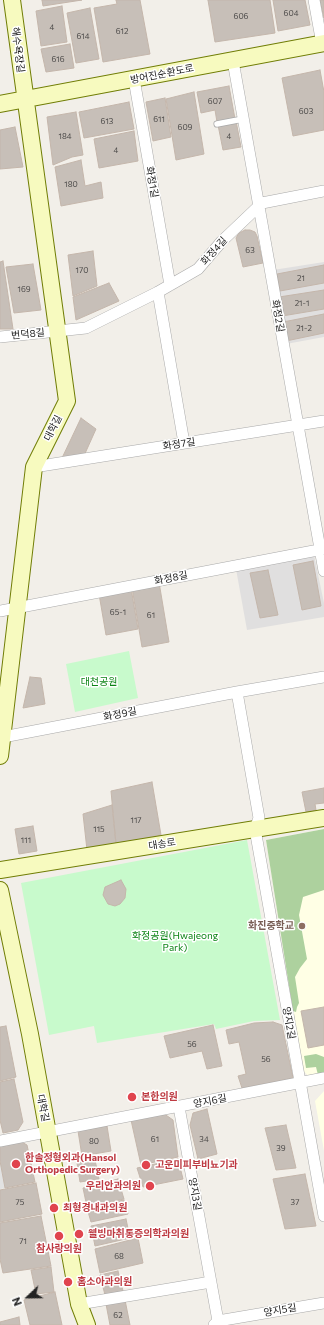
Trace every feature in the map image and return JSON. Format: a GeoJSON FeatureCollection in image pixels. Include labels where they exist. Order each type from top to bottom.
{"type":"FeatureCollection","features":[{"type":"Feature","properties":{"kind":"street","name":"해수욕장길"},"geometry":{"type":"LineString","coordinates":[[12,0],[25,100]]}},
{"type":"Feature","properties":{"kind":"street"},"geometry":{"type":"LineString","coordinates":[[314,0],[323,43]]}},
{"type":"Feature","properties":{"kind":"street","name":"방어진순환도로"},"geometry":{"type":"LineString","coordinates":[[0,104],[323,43]]}},
{"type":"Feature","properties":{"kind":"street","name":"화정2길"},"geometry":{"type":"LineString","coordinates":[[233,61],[258,206],[322,549],[324,571]]}},
{"type":"Feature","properties":{"kind":"street","name":"화정1길"},"geometry":{"type":"LineString","coordinates":[[134,79],[170,285]]}},
{"type":"Feature","properties":{"kind":"street","name":"대학길"},"geometry":{"type":"LineString","coordinates":[[0,756],[34,468],[67,401],[25,100]]}},
{"type":"Feature","properties":{"kind":"street","name":"화정4길"},"geometry":{"type":"LineString","coordinates":[[57,331],[86,328],[158,292],[198,268],[222,241],[262,203],[324,191]]}},
{"type":"Feature","properties":{"kind":"street"},"geometry":{"type":"LineString","coordinates":[[158,292],[184,443]]}},
{"type":"Feature","properties":{"kind":"street","name":"번덕8길"},"geometry":{"type":"LineString","coordinates":[[0,337],[57,331]]}},
{"type":"Feature","properties":{"kind":"street","name":"화정7길"},"geometry":{"type":"LineString","coordinates":[[34,468],[324,421]]}},
{"type":"Feature","properties":{"kind":"street","name":"화정8길"},"geometry":{"type":"LineString","coordinates":[[0,611],[322,549]]}},
{"type":"Feature","properties":{"kind":"street","name":"화정9길"},"geometry":{"type":"LineString","coordinates":[[3,737],[237,692],[324,677]]}},
{"type":"Feature","properties":{"kind":"street"},"geometry":{"type":"LineString","coordinates":[[237,692],[259,818],[255,828]]}},
{"type":"Feature","properties":{"kind":"street","name":"대송로"},"geometry":{"type":"LineString","coordinates":[[0,870],[324,818]]}},
{"type":"Feature","properties":{"kind":"street","name":"양지2길"},"geometry":{"type":"LineString","coordinates":[[255,828],[324,1216]]}},
{"type":"Feature","properties":{"kind":"street","name":"대학길"},"geometry":{"type":"LineString","coordinates":[[0,890],[30,1034],[79,1304],[87,1325]]}},
{"type":"Feature","properties":{"kind":"street","name":"양지6길"},"geometry":{"type":"LineString","coordinates":[[0,1141],[324,1078]]}},
{"type":"Feature","properties":{"kind":"street","name":"양지3길"},"geometry":{"type":"LineString","coordinates":[[180,1107],[218,1324]]}},
{"type":"Feature","properties":{"kind":"street"},"geometry":{"type":"LineString","coordinates":[[79,1304],[211,1282]]}},
{"type":"Feature","properties":{"kind":"street","name":"양지5길"},"geometry":{"type":"LineString","coordinates":[[218,1324],[324,1303]]}},
{"type":"Feature","properties":{"kind":"lane"},"geometry":{"type":"LineString","coordinates":[[217,124],[243,119]]}},
{"type":"Feature","properties":{"kind":"shaded area"},"geometry":{"type":"Polygon","coordinates":[[[324,262],[324,337],[286,344],[273,270],[324,262]]]}},
{"type":"Feature","properties":{"kind":"shaded area"},"geometry":{"type":"Polygon","coordinates":[[[314,555],[324,603],[324,617],[247,630],[236,569],[314,555]]]}},
{"type":"Feature","properties":{"kind":"shaded area","name":"화진중학교"},"geometry":{"type":"Polygon","coordinates":[[[324,829],[324,1074],[310,1077],[303,1071],[266,840],[324,829]]]}},
{"type":"Feature","properties":{"kind":"shaded area"},"geometry":{"type":"Polygon","coordinates":[[[324,1091],[324,1151],[315,1101],[324,1091]]]}},
{"type":"Feature","properties":{"kind":"shaded area"},"geometry":{"type":"Polygon","coordinates":[[[0,1161],[5,1188],[0,1189],[0,1161]]]}},
{"type":"Feature","properties":{"kind":"green space","name":"대천공원"},"geometry":{"type":"Polygon","coordinates":[[[129,651],[138,698],[75,712],[66,664],[129,651]]]}},
{"type":"Feature","properties":{"kind":"green space"},"geometry":{"type":"Polygon","coordinates":[[[324,829],[324,890],[303,897],[299,915],[307,959],[295,977],[299,1003],[296,1012],[293,1011],[266,840],[324,829]]]}},
{"type":"Feature","properties":{"kind":"green space","name":"화정공원(Hwajeong Park)"},"geometry":{"type":"Polygon","coordinates":[[[247,840],[280,1020],[254,1021],[216,1029],[214,1024],[97,1043],[94,1026],[49,1035],[21,883],[247,840]]]}},
{"type":"Feature","properties":{"kind":"green space"},"geometry":{"type":"Polygon","coordinates":[[[316,1054],[324,1057],[324,1074],[318,1075],[316,1067],[306,1068],[304,1056],[316,1054]]]}},
{"type":"Feature","properties":{"kind":"building"},"geometry":{"type":"Polygon","coordinates":[[[42,0],[82,0],[43,6],[42,0]]]}},
{"type":"Feature","properties":{"kind":"building"},"geometry":{"type":"Polygon","coordinates":[[[116,0],[140,0],[150,54],[103,62],[94,8],[117,4],[116,0]]]}},
{"type":"Feature","properties":{"kind":"building"},"geometry":{"type":"Polygon","coordinates":[[[208,0],[270,0],[275,33],[215,42],[208,0]]]}},
{"type":"Feature","properties":{"kind":"building"},"geometry":{"type":"Polygon","coordinates":[[[273,0],[305,0],[310,25],[278,31],[273,0]]]}},
{"type":"Feature","properties":{"kind":"building"},"geometry":{"type":"Polygon","coordinates":[[[320,0],[324,0],[324,18],[320,0]]]}},
{"type":"Feature","properties":{"kind":"building"},"geometry":{"type":"Polygon","coordinates":[[[62,6],[67,42],[41,46],[36,11],[62,6]]]}},
{"type":"Feature","properties":{"kind":"building"},"geometry":{"type":"Polygon","coordinates":[[[90,8],[99,59],[76,63],[67,13],[90,8]]]}},
{"type":"Feature","properties":{"kind":"building"},"geometry":{"type":"Polygon","coordinates":[[[70,44],[74,68],[46,72],[41,49],[70,44]]]}},
{"type":"Feature","properties":{"kind":"building"},"geometry":{"type":"Polygon","coordinates":[[[320,70],[324,92],[324,130],[293,136],[282,78],[320,70]]]}},
{"type":"Feature","properties":{"kind":"building"},"geometry":{"type":"Polygon","coordinates":[[[229,86],[235,119],[217,122],[215,110],[201,113],[197,92],[229,86]]]}},
{"type":"Feature","properties":{"kind":"building"},"geometry":{"type":"Polygon","coordinates":[[[194,92],[204,154],[176,160],[166,99],[194,92]]]}},
{"type":"Feature","properties":{"kind":"building"},"geometry":{"type":"Polygon","coordinates":[[[165,98],[171,137],[153,141],[146,102],[165,98]]]}},
{"type":"Feature","properties":{"kind":"building"},"geometry":{"type":"Polygon","coordinates":[[[129,102],[134,129],[84,138],[79,112],[129,102]]]}},
{"type":"Feature","properties":{"kind":"building"},"geometry":{"type":"Polygon","coordinates":[[[76,112],[83,155],[72,157],[53,165],[47,117],[76,112]]]}},
{"type":"Feature","properties":{"kind":"building"},"geometry":{"type":"Polygon","coordinates":[[[236,121],[241,147],[223,150],[218,125],[236,121]]]}},
{"type":"Feature","properties":{"kind":"building"},"geometry":{"type":"Polygon","coordinates":[[[15,127],[23,167],[0,169],[0,130],[15,127]]]}},
{"type":"Feature","properties":{"kind":"building"},"geometry":{"type":"Polygon","coordinates":[[[134,131],[138,161],[99,168],[94,139],[134,131]]]}},
{"type":"Feature","properties":{"kind":"building"},"geometry":{"type":"Polygon","coordinates":[[[81,160],[85,186],[101,182],[103,198],[61,206],[55,167],[81,160]]]}},
{"type":"Feature","properties":{"kind":"building"},"geometry":{"type":"Polygon","coordinates":[[[245,230],[255,232],[263,263],[243,267],[236,238],[239,233],[245,230]]]}},
{"type":"Feature","properties":{"kind":"building"},"geometry":{"type":"Polygon","coordinates":[[[93,251],[97,286],[73,296],[68,255],[93,251]]]}},
{"type":"Feature","properties":{"kind":"building"},"geometry":{"type":"Polygon","coordinates":[[[3,261],[13,329],[0,329],[0,262],[3,261]]]}},
{"type":"Feature","properties":{"kind":"building"},"geometry":{"type":"Polygon","coordinates":[[[33,264],[41,310],[14,313],[6,267],[33,264]]]}},
{"type":"Feature","properties":{"kind":"building"},"geometry":{"type":"Polygon","coordinates":[[[324,265],[324,283],[280,291],[277,274],[324,265]]]}},
{"type":"Feature","properties":{"kind":"building"},"geometry":{"type":"Polygon","coordinates":[[[109,283],[119,301],[76,320],[73,297],[109,283]]]}},
{"type":"Feature","properties":{"kind":"building"},"geometry":{"type":"Polygon","coordinates":[[[324,290],[324,309],[282,316],[279,297],[324,290]]]}},
{"type":"Feature","properties":{"kind":"building"},"geometry":{"type":"Polygon","coordinates":[[[324,314],[324,333],[286,341],[283,322],[324,314]]]}},
{"type":"Feature","properties":{"kind":"building"},"geometry":{"type":"Polygon","coordinates":[[[81,418],[96,429],[83,458],[62,458],[81,418]]]}},
{"type":"Feature","properties":{"kind":"building"},"geometry":{"type":"Polygon","coordinates":[[[313,561],[321,606],[302,610],[293,565],[313,561]]]}},
{"type":"Feature","properties":{"kind":"building"},"geometry":{"type":"Polygon","coordinates":[[[268,570],[278,615],[260,618],[250,573],[268,570]]]}},
{"type":"Feature","properties":{"kind":"building"},"geometry":{"type":"Polygon","coordinates":[[[159,582],[169,642],[142,647],[132,588],[159,582]]]}},
{"type":"Feature","properties":{"kind":"building"},"geometry":{"type":"Polygon","coordinates":[[[131,588],[138,629],[106,635],[99,594],[131,588]]]}},
{"type":"Feature","properties":{"kind":"building"},"geometry":{"type":"Polygon","coordinates":[[[30,677],[41,678],[45,704],[23,708],[30,677]]]}},
{"type":"Feature","properties":{"kind":"building"},"geometry":{"type":"Polygon","coordinates":[[[152,782],[161,835],[116,844],[111,791],[152,782]]]}},
{"type":"Feature","properties":{"kind":"building"},"geometry":{"type":"Polygon","coordinates":[[[324,788],[324,803],[315,804],[316,810],[306,812],[302,792],[324,788]]]}},
{"type":"Feature","properties":{"kind":"building"},"geometry":{"type":"Polygon","coordinates":[[[112,805],[116,844],[87,850],[83,814],[112,805]]]}},
{"type":"Feature","properties":{"kind":"building"},"geometry":{"type":"Polygon","coordinates":[[[33,826],[37,851],[19,854],[15,829],[33,826]]]}},
{"type":"Feature","properties":{"kind":"building"},"geometry":{"type":"Polygon","coordinates":[[[121,880],[126,889],[125,898],[120,904],[115,906],[108,904],[103,895],[105,887],[121,880]]]}},
{"type":"Feature","properties":{"kind":"building"},"geometry":{"type":"Polygon","coordinates":[[[324,1007],[324,1045],[308,1048],[301,1011],[324,1007]]]}},
{"type":"Feature","properties":{"kind":"building"},"geometry":{"type":"Polygon","coordinates":[[[273,1022],[282,1025],[293,1078],[242,1088],[238,1076],[246,1074],[239,1042],[229,1044],[226,1030],[254,1023],[273,1022]]]}},
{"type":"Feature","properties":{"kind":"building"},"geometry":{"type":"Polygon","coordinates":[[[213,1025],[222,1066],[207,1069],[202,1051],[170,1058],[164,1036],[213,1025]]]}},
{"type":"Feature","properties":{"kind":"building"},"geometry":{"type":"Polygon","coordinates":[[[6,1026],[16,1077],[0,1081],[0,1027],[6,1026]]]}},
{"type":"Feature","properties":{"kind":"building"},"geometry":{"type":"Polygon","coordinates":[[[14,1079],[23,1122],[18,1130],[3,1133],[0,1120],[0,1082],[14,1079]]]}},
{"type":"Feature","properties":{"kind":"building"},"geometry":{"type":"Polygon","coordinates":[[[207,1109],[217,1154],[198,1159],[190,1125],[193,1113],[207,1109]]]}},
{"type":"Feature","properties":{"kind":"building"},"geometry":{"type":"Polygon","coordinates":[[[163,1113],[173,1120],[178,1157],[141,1165],[131,1120],[163,1113]]]}},
{"type":"Feature","properties":{"kind":"building"},"geometry":{"type":"Polygon","coordinates":[[[286,1125],[296,1168],[276,1170],[265,1128],[286,1125]]]}},
{"type":"Feature","properties":{"kind":"building"},"geometry":{"type":"Polygon","coordinates":[[[107,1126],[111,1151],[82,1156],[78,1131],[107,1126]]]}},
{"type":"Feature","properties":{"kind":"building","name":"한솔정형외과(Hansol Orthopedic Surgery)"},"geometry":{"type":"Polygon","coordinates":[[[18,1140],[27,1145],[35,1182],[5,1188],[0,1161],[0,1144],[18,1140]]]}},
{"type":"Feature","properties":{"kind":"building"},"geometry":{"type":"Polygon","coordinates":[[[178,1159],[183,1179],[143,1187],[137,1168],[178,1159]]]}},
{"type":"Feature","properties":{"kind":"building"},"geometry":{"type":"Polygon","coordinates":[[[95,1160],[99,1179],[80,1182],[77,1163],[95,1160]]]}},
{"type":"Feature","properties":{"kind":"building"},"geometry":{"type":"Polygon","coordinates":[[[305,1174],[316,1226],[285,1229],[273,1179],[305,1174]]]}},
{"type":"Feature","properties":{"kind":"building"},"geometry":{"type":"Polygon","coordinates":[[[118,1179],[124,1199],[87,1207],[83,1188],[118,1179]]]}},
{"type":"Feature","properties":{"kind":"building"},"geometry":{"type":"Polygon","coordinates":[[[36,1183],[42,1214],[0,1222],[0,1190],[36,1183]]]}},
{"type":"Feature","properties":{"kind":"building"},"geometry":{"type":"Polygon","coordinates":[[[124,1200],[128,1214],[91,1222],[87,1208],[124,1200]]]}},
{"type":"Feature","properties":{"kind":"building"},"geometry":{"type":"Polygon","coordinates":[[[41,1216],[51,1266],[3,1273],[0,1259],[0,1223],[41,1216]]]}},
{"type":"Feature","properties":{"kind":"building"},"geometry":{"type":"Polygon","coordinates":[[[126,1219],[130,1238],[95,1246],[91,1226],[126,1219]]]}},
{"type":"Feature","properties":{"kind":"building"},"geometry":{"type":"Polygon","coordinates":[[[138,1238],[143,1263],[100,1273],[95,1249],[138,1238]]]}},
{"type":"Feature","properties":{"kind":"building"},"geometry":{"type":"Polygon","coordinates":[[[51,1267],[54,1292],[36,1294],[31,1270],[51,1267]]]}},
{"type":"Feature","properties":{"kind":"building"},"geometry":{"type":"Polygon","coordinates":[[[118,1271],[123,1291],[105,1295],[100,1275],[118,1271]]]}},
{"type":"Feature","properties":{"kind":"building"},"geometry":{"type":"Polygon","coordinates":[[[55,1292],[62,1325],[30,1325],[24,1300],[55,1292]]]}},
{"type":"Feature","properties":{"kind":"building"},"geometry":{"type":"Polygon","coordinates":[[[125,1300],[130,1325],[110,1325],[106,1304],[125,1300]]]}},
{"type":"Feature","properties":{"kind":"building"},"geometry":{"type":"Polygon","coordinates":[[[19,1317],[20,1325],[0,1325],[0,1322],[19,1317]]]}},
{"type":"Feature","properties":{"kind":"place","name":"화진중학교"},"geometry":{"type":"Point","coordinates":[302,926]}},
{"type":"Feature","properties":{"kind":"place","name":"본한의원"},"geometry":{"type":"Point","coordinates":[132,1097]}},
{"type":"Feature","properties":{"kind":"place","name":"한솔정형외과(Hansol Orthopedic Surgery)"},"geometry":{"type":"Point","coordinates":[16,1164]}},
{"type":"Feature","properties":{"kind":"place","name":"고운미피부비뇨기과"},"geometry":{"type":"Point","coordinates":[146,1165]}},
{"type":"Feature","properties":{"kind":"place","name":"우리안과의원"},"geometry":{"type":"Point","coordinates":[150,1186]}},
{"type":"Feature","properties":{"kind":"place","name":"최형경내과의원"},"geometry":{"type":"Point","coordinates":[54,1208]}},
{"type":"Feature","properties":{"kind":"place","name":"웰빙마취통증의학과의원"},"geometry":{"type":"Point","coordinates":[79,1234]}},
{"type":"Feature","properties":{"kind":"place","name":"참사랑의원"},"geometry":{"type":"Point","coordinates":[59,1236]}},
{"type":"Feature","properties":{"kind":"place","name":"홈소아과의원"},"geometry":{"type":"Point","coordinates":[68,1282]}}]}
